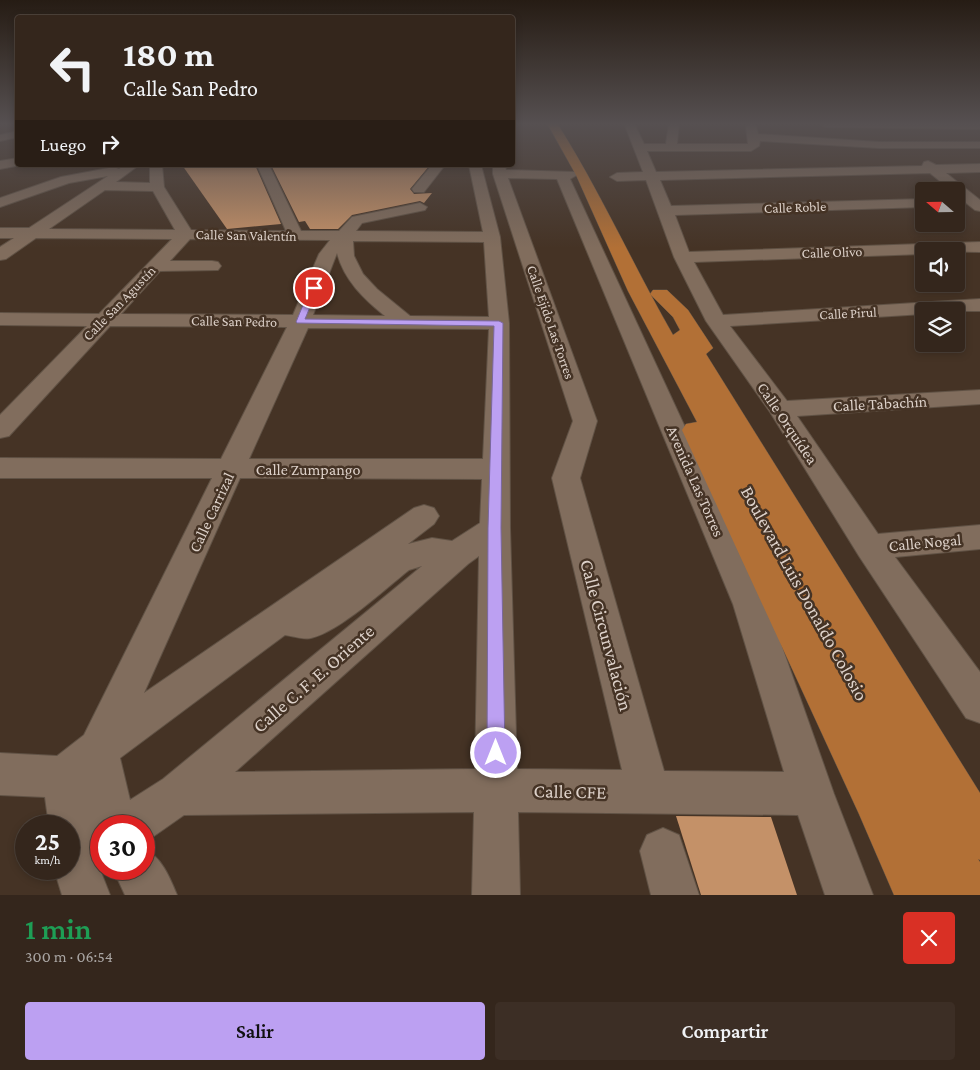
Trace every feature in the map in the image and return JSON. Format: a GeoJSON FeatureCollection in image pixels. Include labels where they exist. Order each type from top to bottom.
{"type":"FeatureCollection","features":[{"type":"Feature","properties":{"kind":"highway"},"geometry":{"type":"LineString","coordinates":[[577,165],[650,287],[681,314],[980,805]]}},
{"type":"Feature","properties":{"kind":"highway"},"geometry":{"type":"LineString","coordinates":[[588,165],[629,235]]}},
{"type":"Feature","properties":{"kind":"highway"},"geometry":{"type":"LineString","coordinates":[[650,287],[642,322],[875,798],[919,895]]}},
{"type":"Feature","properties":{"kind":"highway","name":"Boulevard Luis Donaldo Colosio"},"geometry":{"type":"LineString","coordinates":[[650,287],[675,339],[971,895]]}},
{"type":"Feature","properties":{"kind":"highway","name":"Boulevard Luis Donaldo Colosio"},"geometry":{"type":"LineString","coordinates":[[675,339],[980,836]]}},
{"type":"Feature","properties":{"kind":"street","name":"Calle Orquídea"},"geometry":{"type":"LineString","coordinates":[[646,165],[683,257],[716,320],[780,409],[870,547],[980,704]]}},
{"type":"Feature","properties":{"kind":"street"},"geometry":{"type":"LineString","coordinates":[[830,165],[839,170]]}},
{"type":"Feature","properties":{"kind":"street"},"geometry":{"type":"LineString","coordinates":[[928,165],[978,203]]}},
{"type":"Feature","properties":{"kind":"street"},"geometry":{"type":"LineString","coordinates":[[0,256],[129,167]]}},
{"type":"Feature","properties":{"kind":"street"},"geometry":{"type":"LineString","coordinates":[[0,203],[66,180],[129,167]]}},
{"type":"Feature","properties":{"kind":"street"},"geometry":{"type":"LineString","coordinates":[[156,167],[157,186],[186,234]]}},
{"type":"Feature","properties":{"kind":"street"},"geometry":{"type":"LineString","coordinates":[[264,167],[296,236]]}},
{"type":"Feature","properties":{"kind":"street"},"geometry":{"type":"LineString","coordinates":[[419,190],[437,167]]}},
{"type":"Feature","properties":{"kind":"street"},"geometry":{"type":"LineString","coordinates":[[475,167],[492,238],[499,323],[495,528],[496,895]]}},
{"type":"Feature","properties":{"kind":"street"},"geometry":{"type":"LineString","coordinates":[[617,177],[980,168]]}},
{"type":"Feature","properties":{"kind":"street","name":"Avenida Las Torres"},"geometry":{"type":"LineString","coordinates":[[500,170],[566,175],[750,604],[812,794],[849,895]]}},
{"type":"Feature","properties":{"kind":"street","name":"Calle Ejido Las Torres"},"geometry":{"type":"LineString","coordinates":[[500,170],[585,422],[566,478]]}},
{"type":"Feature","properties":{"kind":"street"},"geometry":{"type":"LineString","coordinates":[[99,186],[157,186]]}},
{"type":"Feature","properties":{"kind":"street"},"geometry":{"type":"LineString","coordinates":[[965,202],[978,203]]}},
{"type":"Feature","properties":{"kind":"street","name":"Calle Roble"},"geometry":{"type":"LineString","coordinates":[[666,211],[915,203]]}},
{"type":"Feature","properties":{"kind":"street","name":"Calle Carrizal"},"geometry":{"type":"LineString","coordinates":[[64,777],[98,749],[300,322],[327,254],[345,236],[357,220],[420,206]]}},
{"type":"Feature","properties":{"kind":"street","name":"Calle San Valentín"},"geometry":{"type":"LineString","coordinates":[[0,233],[492,238]]}},
{"type":"Feature","properties":{"kind":"street","name":"Calle San Agustín"},"geometry":{"type":"LineString","coordinates":[[0,430],[186,234]]}},
{"type":"Feature","properties":{"kind":"street"},"geometry":{"type":"LineString","coordinates":[[345,236],[346,256],[357,276],[376,298],[405,322]]}},
{"type":"Feature","properties":{"kind":"street","name":"Calle Olivo"},"geometry":{"type":"LineString","coordinates":[[683,257],[980,247]]}},
{"type":"Feature","properties":{"kind":"street"},"geometry":{"type":"LineString","coordinates":[[155,266],[212,266]]}},
{"type":"Feature","properties":{"kind":"street","name":"Calle Pirul"},"geometry":{"type":"LineString","coordinates":[[716,320],[980,305]]}},
{"type":"Feature","properties":{"kind":"street","name":"Calle San Pedro"},"geometry":{"type":"LineString","coordinates":[[0,319],[499,323]]}},
{"type":"Feature","properties":{"kind":"street","name":"Calle Tabachín"},"geometry":{"type":"LineString","coordinates":[[780,409],[980,397]]}},
{"type":"Feature","properties":{"kind":"street","name":"Calle Zumpango"},"geometry":{"type":"LineString","coordinates":[[0,468],[497,470]]}},
{"type":"Feature","properties":{"kind":"street","name":"Calle Circunvalación"},"geometry":{"type":"LineString","coordinates":[[566,478],[649,792]]}},
{"type":"Feature","properties":{"kind":"street"},"geometry":{"type":"LineString","coordinates":[[111,815],[98,749],[424,516]]}},
{"type":"Feature","properties":{"kind":"street","name":"Calle C. F. E. Oriente"},"geometry":{"type":"LineString","coordinates":[[146,815],[178,794],[457,555],[495,528]]}},
{"type":"Feature","properties":{"kind":"street","name":"Calle Nogal"},"geometry":{"type":"LineString","coordinates":[[870,547],[980,537]]}},
{"type":"Feature","properties":{"kind":"street"},"geometry":{"type":"LineString","coordinates":[[279,619],[310,622],[328,613],[398,561],[416,554],[432,552],[457,555]]}},
{"type":"Feature","properties":{"kind":"street"},"geometry":{"type":"LineString","coordinates":[[0,774],[64,777],[78,872],[86,895]]}},
{"type":"Feature","properties":{"kind":"street","name":"Calle CFE"},"geometry":{"type":"LineString","coordinates":[[178,794],[496,790],[812,794]]}},
{"type":"Feature","properties":{"kind":"street"},"geometry":{"type":"LineString","coordinates":[[663,851],[675,895]]}},
{"type":"Feature","properties":{"kind":"street"},"geometry":{"type":"LineString","coordinates":[[143,880],[153,895]]}},
{"type":"Feature","properties":{"kind":"building"},"geometry":{"type":"Polygon","coordinates":[[[183,167],[256,167],[281,224],[227,229],[183,167]]]}},
{"type":"Feature","properties":{"kind":"building"},"geometry":{"type":"Polygon","coordinates":[[[272,167],[428,167],[410,189],[414,194],[432,193],[424,203],[420,201],[352,215],[338,229],[310,229],[305,221],[299,222],[272,167]]]}},
{"type":"Feature","properties":{"kind":"building"},"geometry":{"type":"Polygon","coordinates":[[[676,816],[771,817],[797,895],[701,895],[676,816]]]}},
{"type":"Feature","properties":{"kind":"route"},"geometry":{"type":"LineString","coordinates":[[314,288],[300,322],[499,323],[495,528],[496,753]]}}]}
